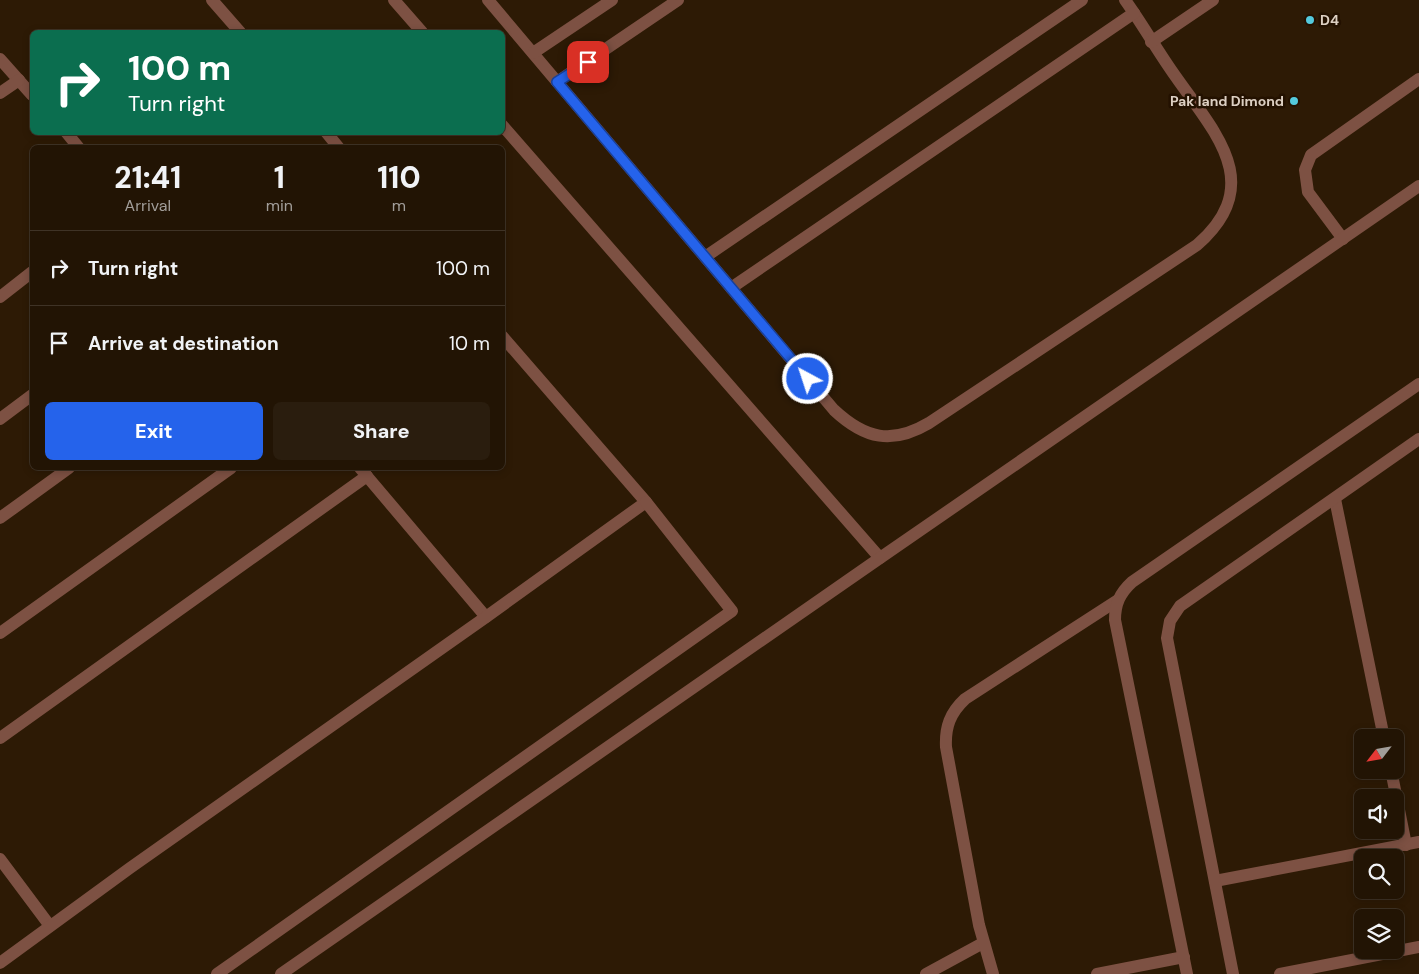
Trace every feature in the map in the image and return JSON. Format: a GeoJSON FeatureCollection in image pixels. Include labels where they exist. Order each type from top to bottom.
{"type":"FeatureCollection","features":[{"type":"Feature","properties":{"kind":"street"},"geometry":{"type":"LineString","coordinates":[[212,0],[238,30]]}},
{"type":"Feature","properties":{"kind":"street"},"geometry":{"type":"LineString","coordinates":[[394,0],[420,30]]}},
{"type":"Feature","properties":{"kind":"street"},"geometry":{"type":"LineString","coordinates":[[488,0],[834,410],[847,422],[862,431],[879,436],[897,436],[914,432],[921,428],[1196,245],[1212,232],[1223,215],[1230,196],[1232,176],[1228,156],[1219,138],[1151,42],[1125,0]]}},
{"type":"Feature","properties":{"kind":"street"},"geometry":{"type":"LineString","coordinates":[[533,53],[612,0]]}},
{"type":"Feature","properties":{"kind":"street"},"geometry":{"type":"LineString","coordinates":[[557,82],[678,0]]}},
{"type":"Feature","properties":{"kind":"street"},"geometry":{"type":"LineString","coordinates":[[705,257],[1082,0]]}},
{"type":"Feature","properties":{"kind":"street"},"geometry":{"type":"LineString","coordinates":[[1151,42],[1213,0]]}},
{"type":"Feature","properties":{"kind":"street"},"geometry":{"type":"LineString","coordinates":[[732,288],[1134,12]]}},
{"type":"Feature","properties":{"kind":"street"},"geometry":{"type":"LineString","coordinates":[[0,59],[30,93]]}},
{"type":"Feature","properties":{"kind":"street"},"geometry":{"type":"LineString","coordinates":[[1343,239],[1308,192],[1305,170],[1310,155],[1419,79]]}},
{"type":"Feature","properties":{"kind":"street"},"geometry":{"type":"LineString","coordinates":[[0,93],[19,80]]}},
{"type":"Feature","properties":{"kind":"street"},"geometry":{"type":"LineString","coordinates":[[505,128],[880,558]]}},
{"type":"Feature","properties":{"kind":"street"},"geometry":{"type":"LineString","coordinates":[[68,135],[77,145]]}},
{"type":"Feature","properties":{"kind":"street"},"geometry":{"type":"LineString","coordinates":[[328,135],[337,145]]}},
{"type":"Feature","properties":{"kind":"street"},"geometry":{"type":"LineString","coordinates":[[281,974],[1419,186]]}},
{"type":"Feature","properties":{"kind":"street"},"geometry":{"type":"LineString","coordinates":[[0,297],[30,274]]}},
{"type":"Feature","properties":{"kind":"street"},"geometry":{"type":"LineString","coordinates":[[217,974],[732,611],[646,502],[505,339]]}},
{"type":"Feature","properties":{"kind":"street"},"geometry":{"type":"LineString","coordinates":[[1187,974],[1115,620],[1118,600],[1132,582],[1419,384]]}},
{"type":"Feature","properties":{"kind":"street"},"geometry":{"type":"LineString","coordinates":[[0,420],[30,398]]}},
{"type":"Feature","properties":{"kind":"street"},"geometry":{"type":"LineString","coordinates":[[1233,974],[1167,638],[1170,621],[1180,606],[1419,439]]}},
{"type":"Feature","properties":{"kind":"street"},"geometry":{"type":"LineString","coordinates":[[0,518],[66,470]]}},
{"type":"Feature","properties":{"kind":"street"},"geometry":{"type":"LineString","coordinates":[[0,634],[228,470]]}},
{"type":"Feature","properties":{"kind":"street"},"geometry":{"type":"LineString","coordinates":[[0,738],[364,472],[486,617]]}},
{"type":"Feature","properties":{"kind":"street"},"geometry":{"type":"LineString","coordinates":[[1335,499],[1382,729]]}},
{"type":"Feature","properties":{"kind":"street"},"geometry":{"type":"LineString","coordinates":[[0,963],[646,502]]}},
{"type":"Feature","properties":{"kind":"street"},"geometry":{"type":"LineString","coordinates":[[993,974],[983,943],[946,747],[947,725],[957,706],[965,699],[1118,600]]}},
{"type":"Feature","properties":{"kind":"street"},"geometry":{"type":"LineString","coordinates":[[1392,779],[1406,845]]}},
{"type":"Feature","properties":{"kind":"street"},"geometry":{"type":"LineString","coordinates":[[1215,881],[1419,842]]}},
{"type":"Feature","properties":{"kind":"street"},"geometry":{"type":"LineString","coordinates":[[0,859],[50,926]]}},
{"type":"Feature","properties":{"kind":"street"},"geometry":{"type":"LineString","coordinates":[[926,974],[983,943]]}},
{"type":"Feature","properties":{"kind":"street"},"geometry":{"type":"LineString","coordinates":[[1280,974],[1419,947]]}},
{"type":"Feature","properties":{"kind":"street"},"geometry":{"type":"LineString","coordinates":[[1097,974],[1184,957]]}},
{"type":"Feature","properties":{"kind":"place","name":"D4"},"geometry":{"type":"Point","coordinates":[1310,20]}},
{"type":"Feature","properties":{"kind":"place","name":"Pak land Dimond"},"geometry":{"type":"Point","coordinates":[1294,101]}},
{"type":"Feature","properties":{"kind":"route"},"geometry":{"type":"LineString","coordinates":[[588,62],[557,82],[808,379]]}}]}
